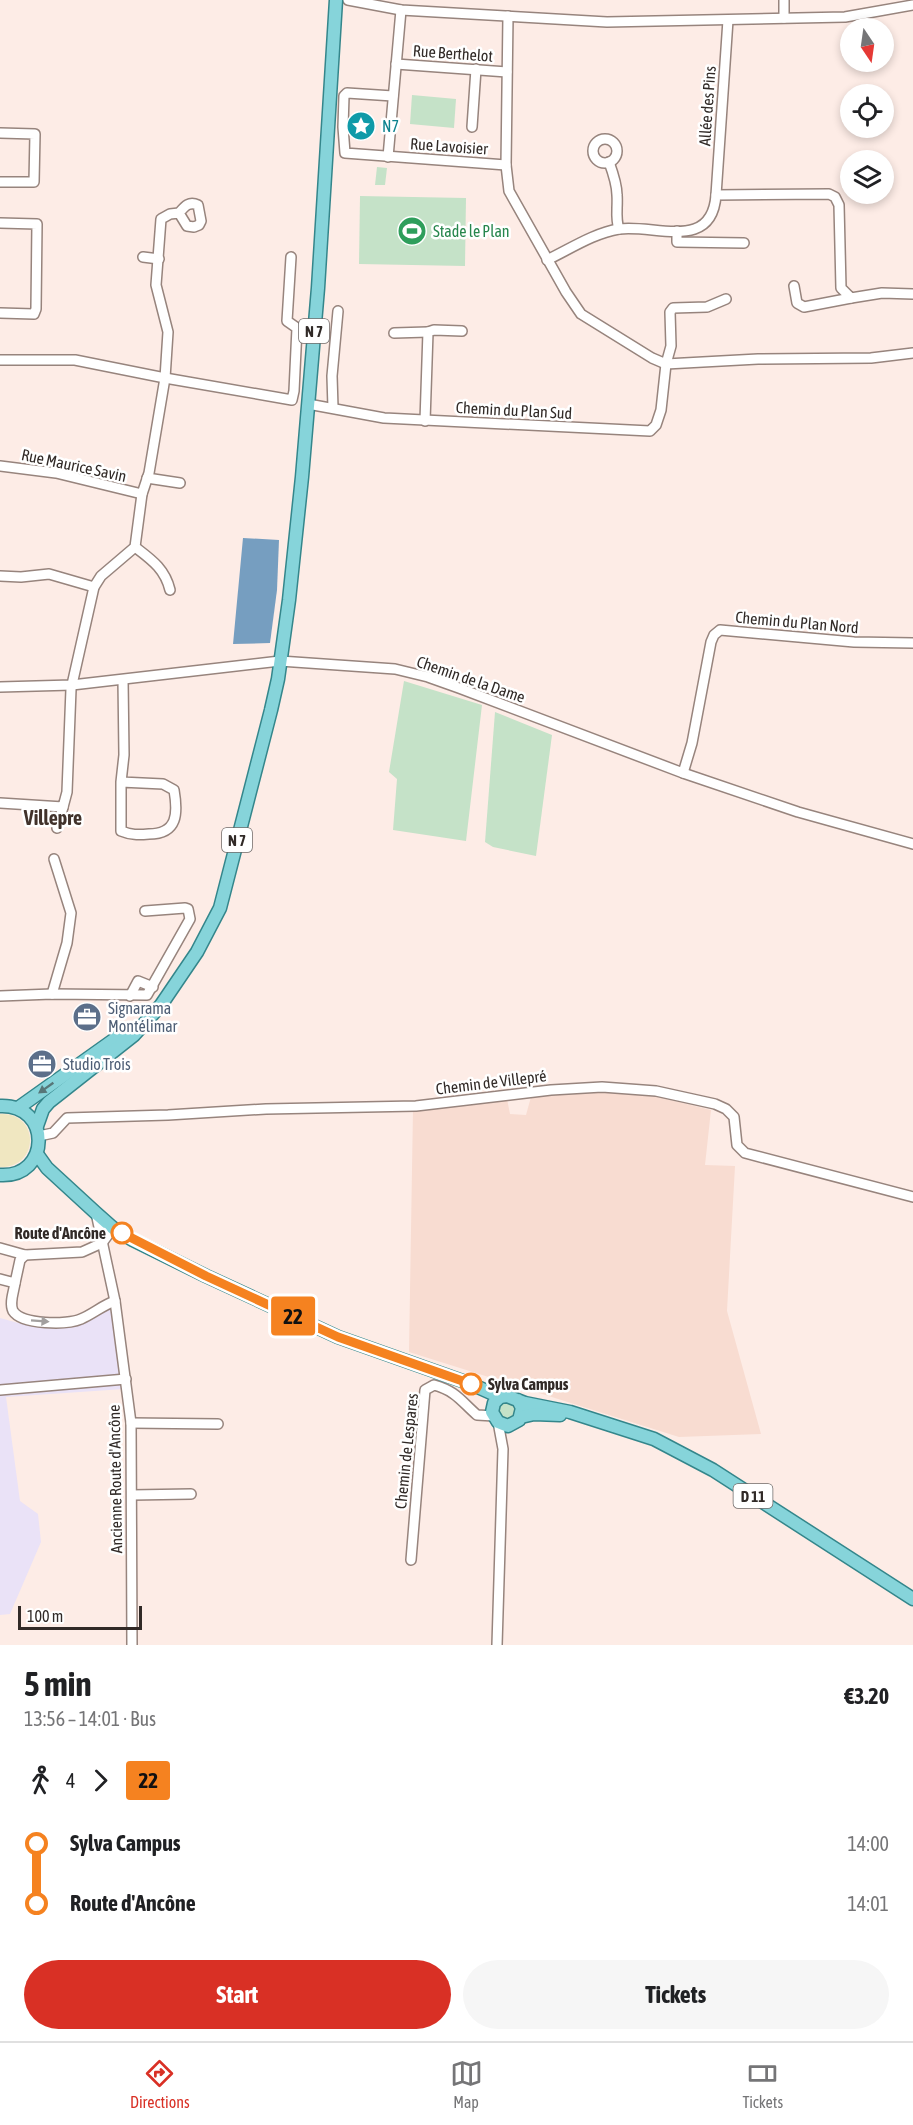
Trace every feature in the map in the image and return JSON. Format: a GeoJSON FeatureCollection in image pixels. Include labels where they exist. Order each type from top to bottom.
{"type":"FeatureCollection","features":[{"type":"Feature","properties":{"kind":"main road","name":"N 7"},"geometry":{"type":"LineString","coordinates":[[38,1131],[43,1109],[49,1102],[134,1035],[161,1005],[198,952],[220,908],[271,710],[295,554],[318,288],[336,0]]}},
{"type":"Feature","properties":{"kind":"main road","name":"N 7"},"geometry":{"type":"LineString","coordinates":[[18,1108],[161,1005]]}},
{"type":"Feature","properties":{"kind":"main road"},"geometry":{"type":"LineString","coordinates":[[0,1106],[18,1108],[26,1113],[38,1131],[37,1154],[27,1167],[20,1172],[1,1177]]}},
{"type":"Feature","properties":{"kind":"main road"},"geometry":{"type":"LineString","coordinates":[[37,1154],[47,1168],[113,1228],[196,1272],[338,1337],[450,1376],[496,1411],[504,1425],[517,1421],[522,1408],[518,1400],[511,1396],[496,1411]]}},
{"type":"Feature","properties":{"kind":"main road"},"geometry":{"type":"LineString","coordinates":[[27,1167],[60,1183],[74,1198],[96,1213]]}},
{"type":"Feature","properties":{"kind":"main road","name":"D 11"},"geometry":{"type":"LineString","coordinates":[[518,1400],[582,1416],[654,1439],[684,1454],[913,1599]]}},
{"type":"Feature","properties":{"kind":"main road","name":"D 11"},"geometry":{"type":"LineString","coordinates":[[517,1421],[534,1414],[582,1416]]}},
{"type":"Feature","properties":{"kind":"street"},"geometry":{"type":"LineString","coordinates":[[348,0],[508,16],[607,22],[845,16],[913,5]]}},
{"type":"Feature","properties":{"kind":"street"},"geometry":{"type":"LineString","coordinates":[[784,0],[784,18]]}},
{"type":"Feature","properties":{"kind":"street","name":"Rue Lavoisier"},"geometry":{"type":"LineString","coordinates":[[398,6],[396,64],[388,157],[506,165],[508,16]]}},
{"type":"Feature","properties":{"kind":"street","name":"Allée des Pins"},"geometry":{"type":"LineString","coordinates":[[677,231],[685,232],[700,227],[715,209],[728,20]]}},
{"type":"Feature","properties":{"kind":"street","name":"Rue Berthelot"},"geometry":{"type":"LineString","coordinates":[[396,64],[507,72]]}},
{"type":"Feature","properties":{"kind":"street"},"geometry":{"type":"LineString","coordinates":[[472,127],[476,69]]}},
{"type":"Feature","properties":{"kind":"street"},"geometry":{"type":"LineString","coordinates":[[388,157],[345,153],[344,96],[346,93],[393,96]]}},
{"type":"Feature","properties":{"kind":"street"},"geometry":{"type":"LineString","coordinates":[[0,134],[35,134],[34,182],[0,182]]}},
{"type":"Feature","properties":{"kind":"street"},"geometry":{"type":"LineString","coordinates":[[609,162],[614,174],[617,194],[619,229]]}},
{"type":"Feature","properties":{"kind":"street"},"geometry":{"type":"LineString","coordinates":[[506,165],[509,191],[581,314],[652,358],[666,364],[758,359],[863,358],[913,353]]}},
{"type":"Feature","properties":{"kind":"street"},"geometry":{"type":"LineString","coordinates":[[716,195],[829,194],[835,197],[839,205],[841,288],[851,298]]}},
{"type":"Feature","properties":{"kind":"street"},"geometry":{"type":"LineString","coordinates":[[57,828],[67,792],[72,685],[94,587],[101,576],[135,548],[142,495],[165,378],[168,332],[156,285],[161,219],[170,214],[179,213]]}},
{"type":"Feature","properties":{"kind":"street"},"geometry":{"type":"LineString","coordinates":[[0,223],[37,224],[36,309],[34,314],[0,313]]}},
{"type":"Feature","properties":{"kind":"street"},"geometry":{"type":"LineString","coordinates":[[548,260],[588,239],[619,229],[677,231],[677,242],[744,243]]}},
{"type":"Feature","properties":{"kind":"street"},"geometry":{"type":"LineString","coordinates":[[142,257],[159,259]]}},
{"type":"Feature","properties":{"kind":"street"},"geometry":{"type":"LineString","coordinates":[[0,360],[75,360],[291,400],[294,391],[297,328],[287,321],[291,257]]}},
{"type":"Feature","properties":{"kind":"street"},"geometry":{"type":"LineString","coordinates":[[794,286],[797,303],[804,307],[882,293],[913,294]]}},
{"type":"Feature","properties":{"kind":"street"},"geometry":{"type":"LineString","coordinates":[[666,364],[671,346],[670,312],[673,308],[707,307],[726,299]]}},
{"type":"Feature","properties":{"kind":"street"},"geometry":{"type":"LineString","coordinates":[[333,408],[332,376],[338,311]]}},
{"type":"Feature","properties":{"kind":"street"},"geometry":{"type":"LineString","coordinates":[[394,333],[434,330],[462,331]]}},
{"type":"Feature","properties":{"kind":"street"},"geometry":{"type":"LineString","coordinates":[[425,421],[428,332]]}},
{"type":"Feature","properties":{"kind":"street","name":"Chemin du Plan Sud"},"geometry":{"type":"LineString","coordinates":[[308,404],[384,418],[650,431],[656,425],[661,410],[666,364]]}},
{"type":"Feature","properties":{"kind":"street","name":"Rue Maurice Savin"},"geometry":{"type":"LineString","coordinates":[[0,466],[56,473],[142,495]]}},
{"type":"Feature","properties":{"kind":"street"},"geometry":{"type":"LineString","coordinates":[[147,478],[180,483]]}},
{"type":"Feature","properties":{"kind":"street"},"geometry":{"type":"LineString","coordinates":[[135,548],[160,567],[170,590]]}},
{"type":"Feature","properties":{"kind":"street"},"geometry":{"type":"LineString","coordinates":[[0,576],[21,577],[49,574],[94,587]]}},
{"type":"Feature","properties":{"kind":"street","name":"Chemin du Plan Nord"},"geometry":{"type":"LineString","coordinates":[[683,773],[694,732],[711,642],[714,634],[720,630],[854,642],[913,643]]}},
{"type":"Feature","properties":{"kind":"street","name":"Chemin de la Dame"},"geometry":{"type":"LineString","coordinates":[[0,687],[72,685],[280,661],[395,669],[428,677],[683,773],[798,812],[913,844]]}},
{"type":"Feature","properties":{"kind":"street"},"geometry":{"type":"LineString","coordinates":[[121,782],[163,784],[174,790],[175,822],[161,834],[131,835],[121,831],[121,782],[124,755],[123,680]]}},
{"type":"Feature","properties":{"kind":"street"},"geometry":{"type":"LineString","coordinates":[[0,803],[63,807]]}},
{"type":"Feature","properties":{"kind":"street"},"geometry":{"type":"LineString","coordinates":[[52,994],[67,944],[71,913],[54,859]]}},
{"type":"Feature","properties":{"kind":"street"},"geometry":{"type":"LineString","coordinates":[[0,996],[147,995],[190,919],[190,914],[188,909],[184,908],[145,911]]}},
{"type":"Feature","properties":{"kind":"street"},"geometry":{"type":"LineString","coordinates":[[130,996],[138,981],[153,987]]}},
{"type":"Feature","properties":{"kind":"street","name":"Chemin de Villepré"},"geometry":{"type":"LineString","coordinates":[[38,1131],[52,1133],[67,1119],[266,1109],[416,1106],[552,1090],[602,1087],[656,1091],[715,1104],[734,1116],[737,1145],[745,1153],[913,1197]]}},
{"type":"Feature","properties":{"kind":"street","name":"Ancienne Route d'Ancône"},"geometry":{"type":"LineString","coordinates":[[96,1213],[115,1301],[131,1423],[132,1645]]}},
{"type":"Feature","properties":{"kind":"street"},"geometry":{"type":"LineString","coordinates":[[0,1248],[25,1255],[76,1253],[92,1249],[102,1243],[113,1228]]}},
{"type":"Feature","properties":{"kind":"street"},"geometry":{"type":"LineString","coordinates":[[25,1255],[21,1260],[11,1303],[13,1311],[22,1318],[36,1322],[73,1321],[82,1319],[115,1301]]}},
{"type":"Feature","properties":{"kind":"street"},"geometry":{"type":"LineString","coordinates":[[0,1279],[15,1283]]}},
{"type":"Feature","properties":{"kind":"street"},"geometry":{"type":"LineString","coordinates":[[0,1390],[126,1379]]}},
{"type":"Feature","properties":{"kind":"street","name":"Chemin de Lespares"},"geometry":{"type":"LineString","coordinates":[[411,1560],[425,1390],[434,1385],[447,1389],[460,1397],[477,1415],[496,1411]]}},
{"type":"Feature","properties":{"kind":"street"},"geometry":{"type":"LineString","coordinates":[[496,1411],[503,1449],[497,1645]]}},
{"type":"Feature","properties":{"kind":"street"},"geometry":{"type":"LineString","coordinates":[[503,1449],[517,1421]]}},
{"type":"Feature","properties":{"kind":"street"},"geometry":{"type":"LineString","coordinates":[[131,1423],[218,1424]]}},
{"type":"Feature","properties":{"kind":"street"},"geometry":{"type":"LineString","coordinates":[[132,1495],[191,1494]]}},
{"type":"Feature","properties":{"kind":"shaded area"},"geometry":{"type":"Polygon","coordinates":[[[604,1091],[658,1097],[711,1110],[705,1165],[735,1166],[727,1311],[761,1434],[679,1437],[409,1352],[413,1109],[507,1099],[510,1114],[526,1115],[531,1097],[604,1091]]]}},
{"type":"Feature","properties":{"kind":"shaded area"},"geometry":{"type":"Polygon","coordinates":[[[110,1307],[124,1389],[6,1397],[20,1501],[38,1514],[41,1542],[10,1614],[0,1615],[0,1318],[22,1324],[75,1324],[110,1307]]]}},
{"type":"Feature","properties":{"kind":"green space"},"geometry":{"type":"Polygon","coordinates":[[[412,95],[456,99],[454,128],[410,124],[412,95]]]}},
{"type":"Feature","properties":{"kind":"green space"},"geometry":{"type":"Polygon","coordinates":[[[377,167],[387,168],[385,185],[375,185],[377,167]]]}},
{"type":"Feature","properties":{"kind":"green space","name":"Stade le Plan"},"geometry":{"type":"Polygon","coordinates":[[[360,196],[466,198],[465,266],[359,264],[360,196]]]}},
{"type":"Feature","properties":{"kind":"green space"},"geometry":{"type":"Polygon","coordinates":[[[404,681],[482,705],[466,841],[393,830],[397,779],[389,772],[404,681]]]}},
{"type":"Feature","properties":{"kind":"green space"},"geometry":{"type":"Polygon","coordinates":[[[495,712],[552,735],[536,856],[493,847],[485,842],[495,712]]]}},
{"type":"Feature","properties":{"kind":"green space"},"geometry":{"type":"Polygon","coordinates":[[[505,1401],[514,1404],[517,1410],[515,1417],[509,1420],[500,1417],[497,1408],[505,1401]]]}},
{"type":"Feature","properties":{"kind":"sand"},"geometry":{"type":"Polygon","coordinates":[[[0,1114],[13,1116],[22,1122],[28,1130],[30,1140],[28,1150],[22,1159],[13,1165],[0,1167],[0,1114]]]}},
{"type":"Feature","properties":{"kind":"water"},"geometry":{"type":"Polygon","coordinates":[[[243,538],[279,540],[277,590],[270,643],[233,644],[243,538]]]}},
{"type":"Feature","properties":{"kind":"bus line","name":"22"},"geometry":{"type":"LineString","coordinates":[[122,1233],[206,1276],[338,1337],[471,1384]]}},
{"type":"Feature","properties":{"kind":"place","name":"N7"},"geometry":{"type":"Point","coordinates":[361,126]}},
{"type":"Feature","properties":{"kind":"place","name":"Stade le Plan"},"geometry":{"type":"Point","coordinates":[412,231]}},
{"type":"Feature","properties":{"kind":"place","name":"Signarama Montélimar"},"geometry":{"type":"Point","coordinates":[87,1017]}},
{"type":"Feature","properties":{"kind":"place","name":"Studio Trois"},"geometry":{"type":"Point","coordinates":[42,1064]}},
{"type":"Feature","properties":{"kind":"place","name":"Route d'Ancône"},"geometry":{"type":"Point","coordinates":[122,1233]}},
{"type":"Feature","properties":{"kind":"place","name":"Sylva Campus"},"geometry":{"type":"Point","coordinates":[471,1384]}},
{"type":"Feature","properties":{"kind":"district","name":"Villepre"},"geometry":{"type":"Point","coordinates":[53,817]}}]}
